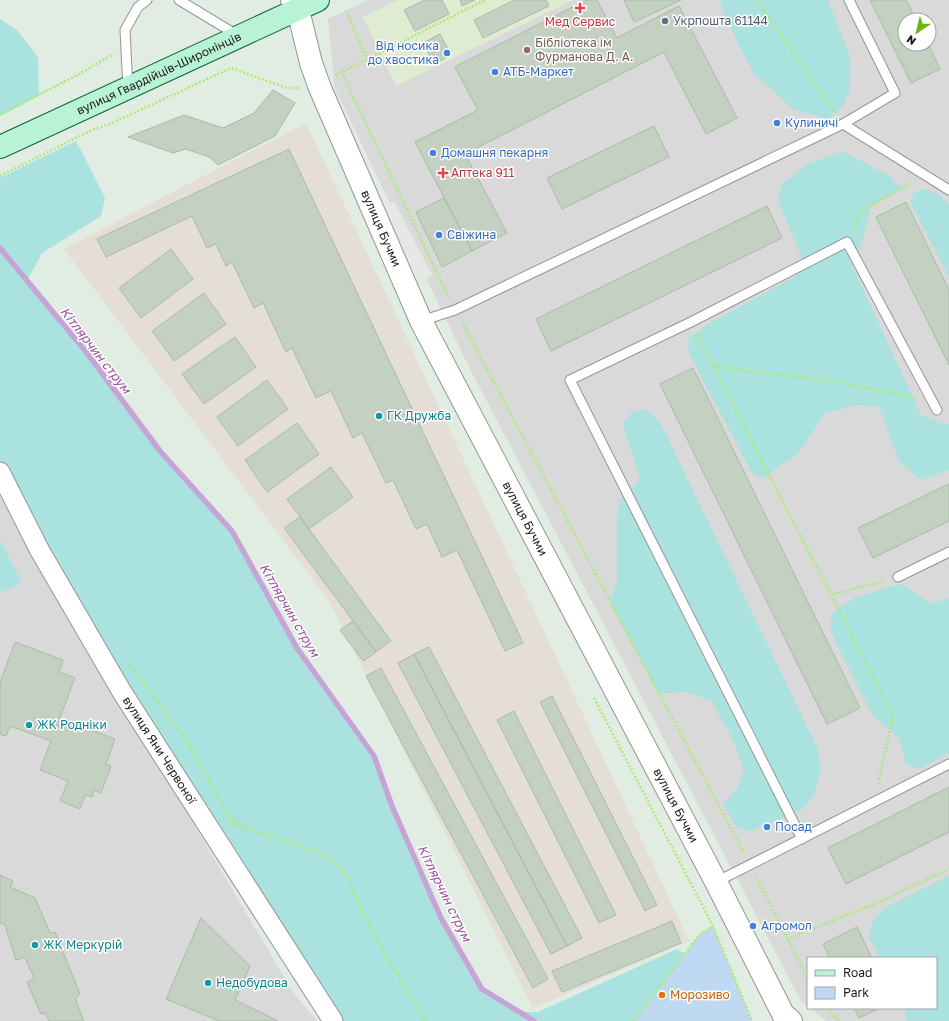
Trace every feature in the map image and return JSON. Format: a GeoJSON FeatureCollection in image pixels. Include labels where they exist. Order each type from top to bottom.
{"type":"FeatureCollection","features":[{"type":"Feature","properties":{"kind":"main road","name":"вулиця Гвардійців-Широнінців"},"geometry":{"type":"LineString","coordinates":[[0,147],[128,89],[238,36],[295,5],[318,0]]}},
{"type":"Feature","properties":{"kind":"street","name":"вулиця Бучми"},"geometry":{"type":"LineString","coordinates":[[295,5],[311,63],[320,88],[421,322],[716,882],[783,1014],[791,1021]]}},
{"type":"Feature","properties":{"kind":"street","name":"вулиця Яни Червоної"},"geometry":{"type":"LineString","coordinates":[[0,472],[40,552],[122,692],[333,1021]]}},
{"type":"Feature","properties":{"kind":"lane"},"geometry":{"type":"LineString","coordinates":[[128,89],[124,30],[138,7],[147,0]]}},
{"type":"Feature","properties":{"kind":"lane"},"geometry":{"type":"LineString","coordinates":[[179,0],[238,36]]}},
{"type":"Feature","properties":{"kind":"lane"},"geometry":{"type":"LineString","coordinates":[[421,322],[455,310],[843,124],[895,93],[849,0]]}},
{"type":"Feature","properties":{"kind":"lane"},"geometry":{"type":"LineString","coordinates":[[843,124],[949,190]]}},
{"type":"Feature","properties":{"kind":"lane"},"geometry":{"type":"LineString","coordinates":[[802,839],[570,380],[691,322],[847,242],[935,405]]}},
{"type":"Feature","properties":{"kind":"lane"},"geometry":{"type":"LineString","coordinates":[[898,577],[949,552]]}},
{"type":"Feature","properties":{"kind":"lane"},"geometry":{"type":"LineString","coordinates":[[716,882],[949,764]]}},
{"type":"Feature","properties":{"kind":"path"},"geometry":{"type":"LineString","coordinates":[[0,176],[92,130],[110,124],[231,68],[287,88],[320,88],[341,71],[485,0]]}},
{"type":"Feature","properties":{"kind":"path"},"geometry":{"type":"LineString","coordinates":[[757,0],[843,124]]}},
{"type":"Feature","properties":{"kind":"path"},"geometry":{"type":"LineString","coordinates":[[346,11],[368,58]]}},
{"type":"Feature","properties":{"kind":"path"},"geometry":{"type":"LineString","coordinates":[[0,114],[62,82],[126,46]]}},
{"type":"Feature","properties":{"kind":"path"},"geometry":{"type":"LineString","coordinates":[[341,71],[455,310],[750,864],[807,977]]}},
{"type":"Feature","properties":{"kind":"path"},"geometry":{"type":"LineString","coordinates":[[847,242],[861,211],[925,175]]}},
{"type":"Feature","properties":{"kind":"path"},"geometry":{"type":"LineString","coordinates":[[691,322],[893,716],[875,802]]}},
{"type":"Feature","properties":{"kind":"path"},"geometry":{"type":"LineString","coordinates":[[713,366],[836,382],[935,405]]}},
{"type":"Feature","properties":{"kind":"path"},"geometry":{"type":"LineString","coordinates":[[831,594],[898,577]]}},
{"type":"Feature","properties":{"kind":"path"},"geometry":{"type":"LineString","coordinates":[[127,660],[187,740],[228,814],[243,827],[321,853],[339,865],[349,879],[360,909],[388,959],[426,1021]]}},
{"type":"Feature","properties":{"kind":"path"},"geometry":{"type":"LineString","coordinates":[[787,938],[875,904],[949,869]]}},
{"type":"Feature","properties":{"kind":"path"},"geometry":{"type":"LineString","coordinates":[[713,926],[752,1021]]}},
{"type":"Feature","properties":{"kind":"path"},"geometry":{"type":"LineString","coordinates":[[634,1021],[699,935]]}},
{"type":"Feature","properties":{"kind":"path"},"geometry":{"type":"LineString","coordinates":[[826,1009],[840,1021]]}},
{"type":"Feature","properties":{"kind":"shaded area"},"geometry":{"type":"Polygon","coordinates":[[[369,0],[949,0],[949,1021],[826,1021],[811,1009],[937,1009],[937,957],[807,957],[807,1006],[801,1001],[468,365],[335,89],[328,19],[369,0]]]}},
{"type":"Feature","properties":{"kind":"shaded area"},"geometry":{"type":"Polygon","coordinates":[[[398,0],[573,0],[396,86],[363,17],[398,0]]]}},
{"type":"Feature","properties":{"kind":"shaded area"},"geometry":{"type":"Polygon","coordinates":[[[720,0],[828,0],[850,56],[850,89],[844,104],[828,119],[793,109],[753,73],[725,17],[720,0]]]}},
{"type":"Feature","properties":{"kind":"shaded area"},"geometry":{"type":"Polygon","coordinates":[[[0,19],[17,30],[38,57],[39,94],[71,78],[0,116],[0,19]]]}},
{"type":"Feature","properties":{"kind":"shaded area"},"geometry":{"type":"Polygon","coordinates":[[[306,123],[689,941],[533,1008],[329,601],[64,249],[306,123]]]}},
{"type":"Feature","properties":{"kind":"shaded area"},"geometry":{"type":"Polygon","coordinates":[[[76,141],[105,198],[101,216],[42,253],[27,281],[87,353],[159,451],[231,531],[296,648],[373,756],[391,806],[440,918],[481,989],[518,1012],[538,1012],[677,949],[685,954],[634,1021],[333,1021],[202,816],[0,472],[0,178],[76,141]]]}},
{"type":"Feature","properties":{"kind":"shaded area"},"geometry":{"type":"Polygon","coordinates":[[[842,151],[888,175],[901,189],[870,206],[864,236],[852,265],[921,415],[947,425],[949,423],[949,470],[921,480],[899,461],[879,407],[858,405],[825,413],[798,454],[763,478],[752,473],[689,353],[688,339],[713,321],[796,276],[802,258],[778,201],[782,184],[808,164],[842,151]]]}},
{"type":"Feature","properties":{"kind":"shaded area"},"geometry":{"type":"Polygon","coordinates":[[[923,189],[933,191],[949,204],[949,277],[911,203],[914,193],[923,189]]]}},
{"type":"Feature","properties":{"kind":"shaded area"},"geometry":{"type":"Polygon","coordinates":[[[394,201],[432,275],[423,282],[382,207],[394,201]]]}},
{"type":"Feature","properties":{"kind":"shaded area"},"geometry":{"type":"Polygon","coordinates":[[[645,409],[660,422],[817,747],[821,770],[815,793],[803,809],[751,831],[737,827],[723,804],[737,789],[744,771],[734,742],[711,700],[685,692],[659,694],[610,602],[617,581],[617,516],[621,499],[640,480],[623,424],[632,412],[645,409]]]}},
{"type":"Feature","properties":{"kind":"shaded area"},"geometry":{"type":"Polygon","coordinates":[[[0,497],[293,992],[317,1021],[0,1021],[0,497]]]}},
{"type":"Feature","properties":{"kind":"shaded area"},"geometry":{"type":"Polygon","coordinates":[[[0,540],[22,583],[0,593],[0,540]]]}},
{"type":"Feature","properties":{"kind":"shaded area"},"geometry":{"type":"Polygon","coordinates":[[[900,584],[915,592],[931,604],[949,598],[949,753],[919,769],[906,764],[899,738],[871,713],[831,632],[831,614],[856,597],[900,584]]]}},
{"type":"Feature","properties":{"kind":"shaded area"},"geometry":{"type":"Polygon","coordinates":[[[949,876],[949,1021],[907,1021],[904,1009],[937,1009],[937,957],[879,957],[869,937],[872,922],[885,908],[949,876]]]}},
{"type":"Feature","properties":{"kind":"green space"},"geometry":{"type":"Polygon","coordinates":[[[713,926],[752,1021],[634,1021],[699,935],[713,926]]]}},
{"type":"Feature","properties":{"kind":"building"},"geometry":{"type":"Polygon","coordinates":[[[425,0],[442,0],[449,14],[415,31],[404,10],[425,0]]]}},
{"type":"Feature","properties":{"kind":"building"},"geometry":{"type":"Polygon","coordinates":[[[460,0],[475,0],[462,6],[460,0]]]}},
{"type":"Feature","properties":{"kind":"building"},"geometry":{"type":"Polygon","coordinates":[[[514,0],[546,0],[549,6],[483,38],[474,20],[514,0]]]}},
{"type":"Feature","properties":{"kind":"building"},"geometry":{"type":"Polygon","coordinates":[[[586,0],[597,0],[617,38],[679,6],[737,118],[706,134],[664,52],[465,154],[507,233],[472,251],[415,142],[478,110],[455,67],[586,0]]]}},
{"type":"Feature","properties":{"kind":"building"},"geometry":{"type":"Polygon","coordinates":[[[624,0],[681,0],[634,22],[624,0]]]}},
{"type":"Feature","properties":{"kind":"building"},"geometry":{"type":"Polygon","coordinates":[[[870,0],[906,0],[912,12],[897,12],[897,52],[932,52],[940,69],[911,83],[870,0]]]}},
{"type":"Feature","properties":{"kind":"building"},"geometry":{"type":"Polygon","coordinates":[[[440,34],[451,55],[434,64],[423,43],[440,34]]]}},
{"type":"Feature","properties":{"kind":"building"},"geometry":{"type":"Polygon","coordinates":[[[273,90],[295,103],[275,136],[218,165],[209,157],[186,149],[173,153],[128,137],[184,115],[223,128],[254,113],[273,90]]]}},
{"type":"Feature","properties":{"kind":"building"},"geometry":{"type":"Polygon","coordinates":[[[654,126],[669,157],[562,209],[547,178],[654,126]]]}},
{"type":"Feature","properties":{"kind":"building","name":"ГК Дружба"},"geometry":{"type":"Polygon","coordinates":[[[289,149],[523,643],[505,651],[457,550],[442,557],[427,524],[416,529],[393,480],[386,483],[362,433],[353,438],[331,391],[316,398],[292,348],[286,352],[263,303],[254,308],[232,262],[226,266],[216,244],[207,248],[192,216],[106,257],[97,239],[289,149]]]}},
{"type":"Feature","properties":{"kind":"building"},"geometry":{"type":"Polygon","coordinates":[[[444,198],[472,251],[442,267],[416,212],[444,198]]]}},
{"type":"Feature","properties":{"kind":"building"},"geometry":{"type":"Polygon","coordinates":[[[906,202],[949,290],[949,365],[876,217],[906,202]]]}},
{"type":"Feature","properties":{"kind":"building"},"geometry":{"type":"Polygon","coordinates":[[[767,206],[782,238],[551,351],[536,319],[767,206]]]}},
{"type":"Feature","properties":{"kind":"building"},"geometry":{"type":"Polygon","coordinates":[[[171,249],[193,279],[141,318],[119,288],[171,249]]]}},
{"type":"Feature","properties":{"kind":"building"},"geometry":{"type":"Polygon","coordinates":[[[204,293],[226,324],[174,361],[152,331],[204,293]]]}},
{"type":"Feature","properties":{"kind":"building"},"geometry":{"type":"Polygon","coordinates":[[[235,337],[256,367],[204,404],[182,374],[235,337]]]}},
{"type":"Feature","properties":{"kind":"building"},"geometry":{"type":"Polygon","coordinates":[[[693,368],[860,708],[827,724],[660,384],[693,368]]]}},
{"type":"Feature","properties":{"kind":"building"},"geometry":{"type":"Polygon","coordinates":[[[267,380],[288,409],[238,446],[217,417],[267,380]]]}},
{"type":"Feature","properties":{"kind":"building"},"geometry":{"type":"Polygon","coordinates":[[[297,423],[319,454],[267,492],[245,460],[297,423]]]}},
{"type":"Feature","properties":{"kind":"building"},"geometry":{"type":"Polygon","coordinates":[[[331,467],[353,497],[309,529],[287,499],[331,467]]]}},
{"type":"Feature","properties":{"kind":"building"},"geometry":{"type":"Polygon","coordinates":[[[949,484],[949,521],[873,558],[858,528],[949,484]]]}},
{"type":"Feature","properties":{"kind":"building"},"geometry":{"type":"Polygon","coordinates":[[[300,517],[391,641],[376,652],[284,528],[300,517]]]}},
{"type":"Feature","properties":{"kind":"building"},"geometry":{"type":"Polygon","coordinates":[[[353,621],[376,652],[363,661],[340,630],[353,621]]]}},
{"type":"Feature","properties":{"kind":"building","name":"ЖК Родніки"},"geometry":{"type":"Polygon","coordinates":[[[15,642],[63,660],[59,672],[75,678],[57,725],[60,726],[62,719],[115,739],[106,764],[111,766],[101,793],[94,790],[92,797],[85,795],[80,809],[60,801],[68,781],[40,770],[51,741],[10,726],[6,736],[0,734],[0,683],[15,642]]]}},
{"type":"Feature","properties":{"kind":"building"},"geometry":{"type":"Polygon","coordinates":[[[429,647],[582,938],[567,946],[414,654],[429,647]]]}},
{"type":"Feature","properties":{"kind":"building"},"geometry":{"type":"Polygon","coordinates":[[[414,654],[567,946],[551,954],[398,663],[414,654]]]}},
{"type":"Feature","properties":{"kind":"building"},"geometry":{"type":"Polygon","coordinates":[[[381,668],[548,979],[533,988],[366,676],[381,668]]]}},
{"type":"Feature","properties":{"kind":"building"},"geometry":{"type":"Polygon","coordinates":[[[552,696],[657,905],[645,911],[540,702],[552,696]]]}},
{"type":"Feature","properties":{"kind":"building"},"geometry":{"type":"Polygon","coordinates":[[[514,711],[616,915],[599,923],[497,720],[514,711]]]}},
{"type":"Feature","properties":{"kind":"building"},"geometry":{"type":"Polygon","coordinates":[[[949,787],[949,832],[846,884],[828,848],[949,787]]]}},
{"type":"Feature","properties":{"kind":"building","name":"ЖК Меркурій"},"geometry":{"type":"Polygon","coordinates":[[[0,875],[13,881],[10,887],[35,898],[50,933],[55,932],[80,994],[75,998],[84,1021],[49,1021],[45,1013],[41,1014],[27,982],[34,978],[25,957],[16,960],[5,925],[0,923],[0,875]]]}},
{"type":"Feature","properties":{"kind":"building","name":"Недобудова"},"geometry":{"type":"Polygon","coordinates":[[[201,918],[250,966],[235,1000],[278,1021],[219,1021],[166,999],[201,918]]]}},
{"type":"Feature","properties":{"kind":"building"},"geometry":{"type":"Polygon","coordinates":[[[672,921],[681,943],[562,992],[552,971],[672,921]]]}},
{"type":"Feature","properties":{"kind":"building"},"geometry":{"type":"Polygon","coordinates":[[[857,927],[872,957],[830,957],[823,944],[857,927]]]}},
{"type":"Feature","properties":{"kind":"building"},"geometry":{"type":"Polygon","coordinates":[[[854,1009],[878,1009],[859,1018],[854,1009]]]}},
{"type":"Feature","properties":{"kind":"waterway","name":"Кітлярчин струм"},"geometry":{"type":"LineString","coordinates":[[0,248],[87,353],[160,451],[232,531],[297,648],[374,756],[392,806],[441,918],[482,989],[534,1021]]}},
{"type":"Feature","properties":{"kind":"place","name":"Мед Сервис"},"geometry":{"type":"Point","coordinates":[580,8]}},
{"type":"Feature","properties":{"kind":"place","name":"Укрпошта 61144"},"geometry":{"type":"Point","coordinates":[665,21]}},
{"type":"Feature","properties":{"kind":"place","name":"Бібліотека iм Фурманова Д. А."},"geometry":{"type":"Point","coordinates":[527,50]}},
{"type":"Feature","properties":{"kind":"place","name":"Від носика до хвостика"},"geometry":{"type":"Point","coordinates":[447,53]}},
{"type":"Feature","properties":{"kind":"place","name":"АТБ-Маркет"},"geometry":{"type":"Point","coordinates":[495,72]}},
{"type":"Feature","properties":{"kind":"place","name":"Кулиничі"},"geometry":{"type":"Point","coordinates":[777,123]}},
{"type":"Feature","properties":{"kind":"place","name":"Домашня пекарня"},"geometry":{"type":"Point","coordinates":[433,153]}},
{"type":"Feature","properties":{"kind":"place","name":"Аптека 911"},"geometry":{"type":"Point","coordinates":[443,173]}},
{"type":"Feature","properties":{"kind":"place","name":"Свіжина"},"geometry":{"type":"Point","coordinates":[439,235]}},
{"type":"Feature","properties":{"kind":"place","name":"ГК Дружба"},"geometry":{"type":"Point","coordinates":[379,416]}},
{"type":"Feature","properties":{"kind":"place","name":"ЖК Родніки"},"geometry":{"type":"Point","coordinates":[29,725]}},
{"type":"Feature","properties":{"kind":"place","name":"Посад"},"geometry":{"type":"Point","coordinates":[767,827]}},
{"type":"Feature","properties":{"kind":"place","name":"Агромол"},"geometry":{"type":"Point","coordinates":[753,926]}},
{"type":"Feature","properties":{"kind":"place","name":"ЖК Меркурій"},"geometry":{"type":"Point","coordinates":[35,945]}},
{"type":"Feature","properties":{"kind":"place","name":"Недобудова"},"geometry":{"type":"Point","coordinates":[208,983]}},
{"type":"Feature","properties":{"kind":"place","name":"Морозиво"},"geometry":{"type":"Point","coordinates":[662,995]}}]}
